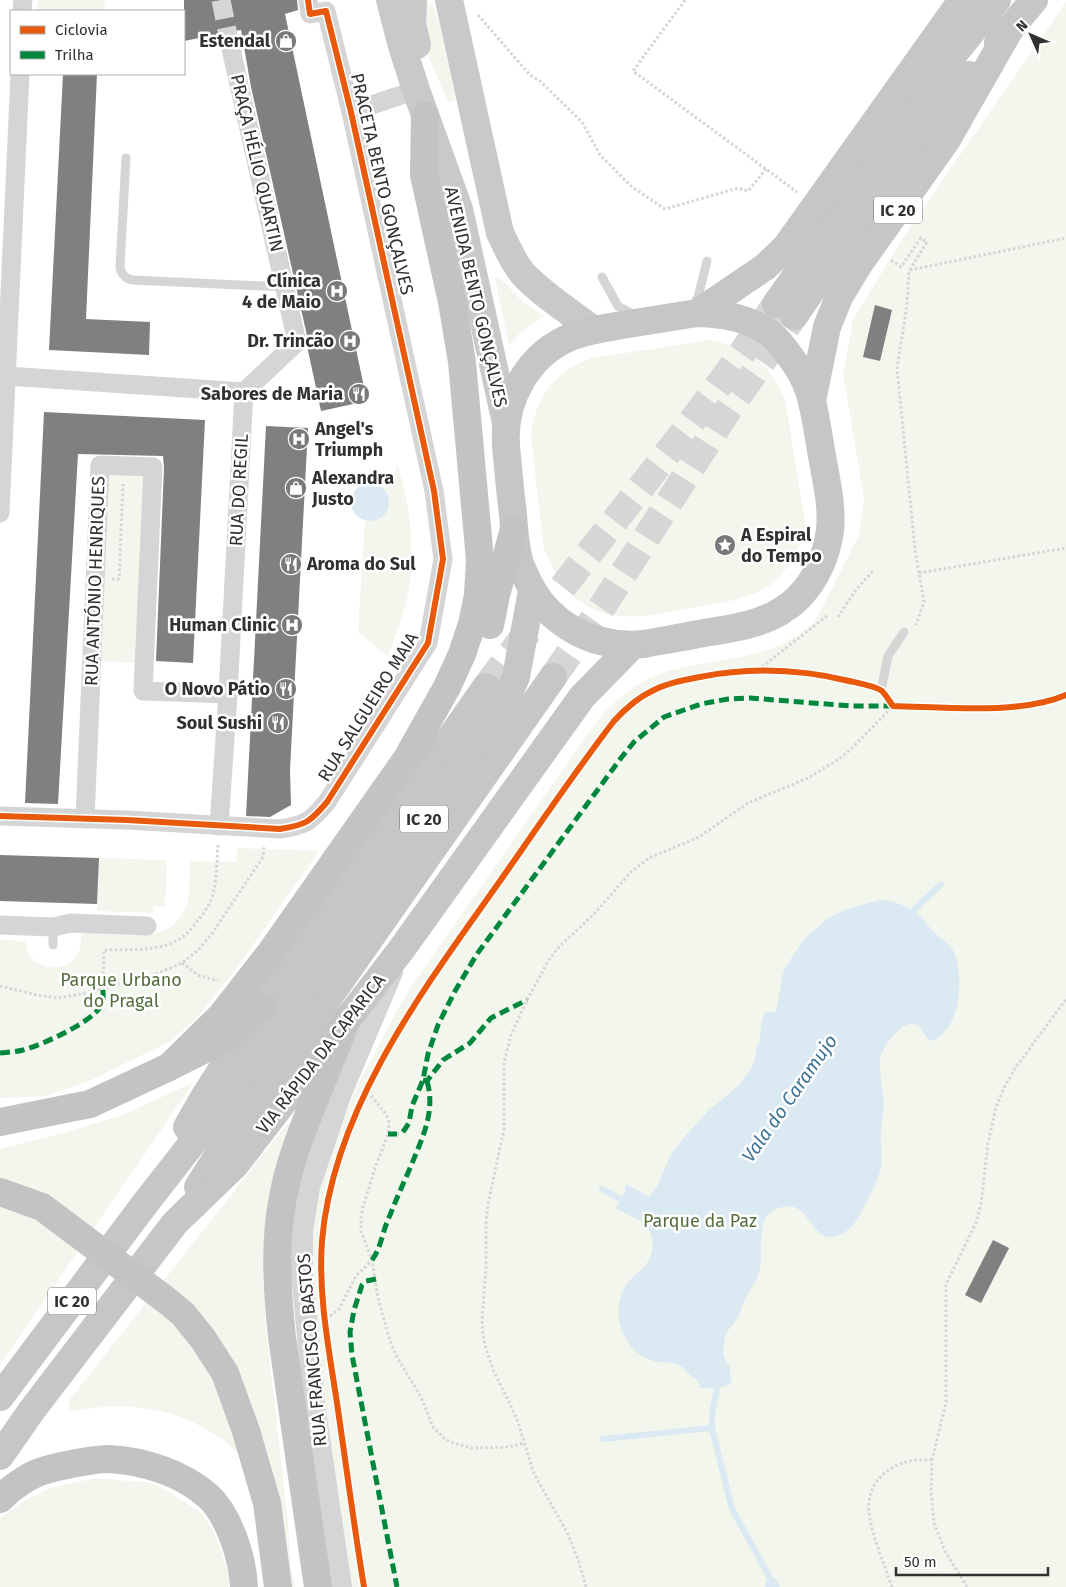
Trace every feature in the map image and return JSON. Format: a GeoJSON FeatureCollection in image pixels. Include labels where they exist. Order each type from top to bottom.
{"type":"FeatureCollection","features":[{"type":"Feature","properties":{"kind":"highway"},"geometry":{"type":"LineString","coordinates":[[692,314],[765,267],[786,247],[950,17],[965,0]]}},
{"type":"Feature","properties":{"kind":"highway"},"geometry":{"type":"LineString","coordinates":[[997,0],[949,60],[785,310],[924,126],[1010,29]]}},
{"type":"Feature","properties":{"kind":"highway","name":"IC 20"},"geometry":{"type":"LineString","coordinates":[[812,401],[827,327],[839,297],[859,264],[946,141],[1010,29],[1034,0]]}},
{"type":"Feature","properties":{"kind":"highway"},"geometry":{"type":"LineString","coordinates":[[411,751],[447,686],[462,654],[472,624],[478,595],[480,560],[462,362],[452,302],[424,175],[425,116]]}},
{"type":"Feature","properties":{"kind":"highway"},"geometry":{"type":"LineString","coordinates":[[692,314],[722,314],[744,320],[774,337],[792,359],[805,381],[812,401],[831,507],[831,520],[826,553],[815,576],[798,598],[785,608],[753,624],[633,645],[608,643],[584,636],[564,624],[545,609],[532,591],[519,561],[514,529],[506,445],[506,423],[508,410],[524,375],[540,356],[552,347],[573,336],[594,330],[644,322],[692,314]]}},
{"type":"Feature","properties":{"kind":"highway"},"geometry":{"type":"LineString","coordinates":[[169,1067],[221,1016],[271,952],[411,751],[457,694],[479,658],[490,626],[496,595],[514,529]]}},
{"type":"Feature","properties":{"kind":"highway","name":"IC 20"},"geometry":{"type":"LineString","coordinates":[[0,1397],[241,1078],[505,702],[516,678],[532,591]]}},
{"type":"Feature","properties":{"kind":"highway","name":"VIA RÁPIDA DA CAPARICA"},"geometry":{"type":"LineString","coordinates":[[0,1456],[32,1410],[175,1223],[235,1165],[401,950],[582,697],[633,645]]}},
{"type":"Feature","properties":{"kind":"highway"},"geometry":{"type":"LineString","coordinates":[[175,1223],[219,1154],[553,677]]}},
{"type":"Feature","properties":{"kind":"highway"},"geometry":{"type":"LineString","coordinates":[[144,1205],[206,1094],[262,1007],[486,687]]}},
{"type":"Feature","properties":{"kind":"highway"},"geometry":{"type":"LineString","coordinates":[[0,1122],[90,1104],[221,1041],[262,1007]]}},
{"type":"Feature","properties":{"kind":"highway"},"geometry":{"type":"LineString","coordinates":[[318,1587],[282,1337],[278,1296],[278,1246],[283,1197],[290,1167],[301,1134],[347,1018]]}},
{"type":"Feature","properties":{"kind":"highway"},"geometry":{"type":"LineString","coordinates":[[0,1192],[42,1207],[166,1300],[183,1314],[203,1339],[225,1373],[246,1431],[267,1503],[278,1587]]}},
{"type":"Feature","properties":{"kind":"highway"},"geometry":{"type":"LineString","coordinates":[[0,1499],[25,1479],[49,1468],[88,1461],[108,1459],[131,1462],[176,1475],[210,1497],[221,1513],[237,1547],[244,1587]]}},
{"type":"Feature","properties":{"kind":"main road","name":"AVENIDA BENTO GONÇALVES"},"geometry":{"type":"LineString","coordinates":[[390,0],[416,90],[459,209],[506,423]]}},
{"type":"Feature","properties":{"kind":"main road"},"geometry":{"type":"LineString","coordinates":[[413,0],[412,24],[420,58],[450,144],[459,209]]}},
{"type":"Feature","properties":{"kind":"main road"},"geometry":{"type":"LineString","coordinates":[[449,0],[500,233],[511,257],[522,273],[542,291],[594,330]]}},
{"type":"Feature","properties":{"kind":"street","name":"PRACETA BENTO GONÇALVES"},"geometry":{"type":"LineString","coordinates":[[308,0],[310,14],[326,10],[352,112],[412,393]]}},
{"type":"Feature","properties":{"kind":"street","name":"PRAÇA HÉLIO QUARTIN"},"geometry":{"type":"LineString","coordinates":[[229,40],[297,342],[244,392]]}},
{"type":"Feature","properties":{"kind":"street"},"geometry":{"type":"LineString","coordinates":[[0,513],[7,376],[5,300],[20,75]]}},
{"type":"Feature","properties":{"kind":"street","name":"PRACETA BENTO GONÇALVES"},"geometry":{"type":"LineString","coordinates":[[352,112],[416,90]]}},
{"type":"Feature","properties":{"kind":"street"},"geometry":{"type":"LineString","coordinates":[[7,376],[244,392]]}},
{"type":"Feature","properties":{"kind":"street","name":"RUA DO REGIL"},"geometry":{"type":"LineString","coordinates":[[219,826],[244,392]]}},
{"type":"Feature","properties":{"kind":"street","name":"RUA SALGUEIRO MAIA"},"geometry":{"type":"LineString","coordinates":[[0,816],[280,829],[299,826],[310,821],[327,802],[428,643],[443,559],[434,491],[412,393]]}},
{"type":"Feature","properties":{"kind":"street","name":"RUA ANTÓNIO HENRIQUES"},"geometry":{"type":"LineString","coordinates":[[85,819],[100,465],[153,467],[143,690],[228,694]]}},
{"type":"Feature","properties":{"kind":"street"},"geometry":{"type":"LineString","coordinates":[[0,925],[53,936],[71,923],[147,926]]}},
{"type":"Feature","properties":{"kind":"street","name":"RUA FRANCISCO BASTOS"},"geometry":{"type":"LineString","coordinates":[[341,1587],[315,1411],[302,1274],[302,1231],[309,1187],[341,1093],[401,950]]}},
{"type":"Feature","properties":{"kind":"lane"},"geometry":{"type":"LineString","coordinates":[[126,158],[120,267],[121,272],[126,277],[133,280],[284,287]]}},
{"type":"Feature","properties":{"kind":"lane"},"geometry":{"type":"LineString","coordinates":[[692,314],[707,261]]}},
{"type":"Feature","properties":{"kind":"lane"},"geometry":{"type":"LineString","coordinates":[[602,277],[618,306],[644,322]]}},
{"type":"Feature","properties":{"kind":"lane"},"geometry":{"type":"LineString","coordinates":[[881,690],[888,656],[904,632]]}},
{"type":"Feature","properties":{"kind":"path"},"geometry":{"type":"LineString","coordinates":[[685,0],[633,71],[798,193]]}},
{"type":"Feature","properties":{"kind":"path"},"geometry":{"type":"LineString","coordinates":[[490,30],[530,75],[540,81],[582,122],[600,155],[632,187],[665,208],[738,188],[748,191],[766,169]]}},
{"type":"Feature","properties":{"kind":"path"},"geometry":{"type":"LineString","coordinates":[[901,267],[921,238],[927,242],[909,271],[908,305],[897,368],[915,550],[924,602],[916,625]]}},
{"type":"Feature","properties":{"kind":"path"},"geometry":{"type":"LineString","coordinates":[[909,271],[1066,238]]}},
{"type":"Feature","properties":{"kind":"path"},"geometry":{"type":"LineString","coordinates":[[119,579],[123,466]]}},
{"type":"Feature","properties":{"kind":"path"},"geometry":{"type":"LineString","coordinates":[[919,573],[1066,548]]}},
{"type":"Feature","properties":{"kind":"path"},"geometry":{"type":"LineString","coordinates":[[838,617],[855,590],[874,571]]}},
{"type":"Feature","properties":{"kind":"path"},"geometry":{"type":"LineString","coordinates":[[755,670],[828,615]]}},
{"type":"Feature","properties":{"kind":"path"},"geometry":{"type":"LineString","coordinates":[[755,670],[766,670]]}},
{"type":"Feature","properties":{"kind":"path"},"geometry":{"type":"LineString","coordinates":[[881,690],[893,706]]}},
{"type":"Feature","properties":{"kind":"path"},"geometry":{"type":"LineString","coordinates":[[586,1587],[572,1545],[561,1521],[534,1474],[515,1416],[494,1372],[486,1349],[482,1321],[486,1268],[486,1221],[504,1128],[504,1063],[511,1034],[544,968],[559,947],[595,914],[640,864],[649,858],[699,837],[748,803],[795,784],[824,769],[851,749],[893,706],[1004,707],[1046,703],[1066,695]]}},
{"type":"Feature","properties":{"kind":"path"},"geometry":{"type":"LineString","coordinates":[[103,988],[104,950],[159,947],[176,941],[201,918],[210,904],[214,890],[219,826]]}},
{"type":"Feature","properties":{"kind":"path"},"geometry":{"type":"LineString","coordinates":[[0,986],[58,998],[82,994],[156,974],[182,963],[197,951],[211,935],[263,857],[265,828]]}},
{"type":"Feature","properties":{"kind":"path"},"geometry":{"type":"LineString","coordinates":[[182,963],[198,975]]}},
{"type":"Feature","properties":{"kind":"path"},"geometry":{"type":"LineString","coordinates":[[967,1587],[945,1551],[934,1523],[931,1492],[932,1460],[946,1402],[946,1284],[976,1224],[981,1204],[988,1143],[996,1107],[1004,1088],[1014,1070],[1066,999]]}},
{"type":"Feature","properties":{"kind":"path"},"geometry":{"type":"LineString","coordinates":[[366,1094],[370,1086]]}},
{"type":"Feature","properties":{"kind":"path"},"geometry":{"type":"LineString","coordinates":[[374,1098],[388,1118],[389,1125],[388,1134],[365,1199],[361,1218],[361,1231],[372,1260],[378,1298],[390,1341],[404,1370],[421,1397],[430,1420],[438,1433],[450,1442],[471,1448],[508,1447],[524,1443]]}},
{"type":"Feature","properties":{"kind":"path"},"geometry":{"type":"LineString","coordinates":[[397,1134],[403,1132]]}},
{"type":"Feature","properties":{"kind":"path"},"geometry":{"type":"LineString","coordinates":[[325,1320],[339,1309],[356,1276],[372,1260]]}},
{"type":"Feature","properties":{"kind":"path"},"geometry":{"type":"LineString","coordinates":[[324,1310],[326,1330]]}},
{"type":"Feature","properties":{"kind":"path"},"geometry":{"type":"LineString","coordinates":[[892,1587],[869,1517],[869,1502],[872,1490],[880,1477],[893,1467],[907,1461],[932,1460]]}},
{"type":"Feature","properties":{"kind":"green space"},"geometry":{"type":"Polygon","coordinates":[[[38,0],[104,0],[106,10],[37,10],[38,0]]]}},
{"type":"Feature","properties":{"kind":"green space"},"geometry":{"type":"Polygon","coordinates":[[[420,2],[433,4],[441,29],[456,100],[448,102],[432,65],[425,44],[420,2]]]}},
{"type":"Feature","properties":{"kind":"green space","name":"Parque da Paz"},"geometry":{"type":"Polygon","coordinates":[[[1066,2],[1066,1587],[352,1587],[313,1323],[312,1229],[324,1168],[356,1088],[401,1003],[415,981],[594,725],[610,707],[636,686],[667,671],[746,656],[778,646],[793,638],[818,616],[859,535],[864,498],[843,373],[853,320],[904,236],[1066,2]]]}},
{"type":"Feature","properties":{"kind":"green space"},"geometry":{"type":"Polygon","coordinates":[[[499,277],[522,301],[544,316],[521,332],[509,345],[495,279],[499,277]]]}},
{"type":"Feature","properties":{"kind":"green space"},"geometry":{"type":"Polygon","coordinates":[[[710,340],[736,347],[756,359],[772,375],[785,399],[805,521],[802,541],[794,557],[779,578],[758,592],[735,600],[644,616],[621,616],[590,608],[578,600],[557,576],[543,545],[531,437],[533,423],[542,398],[557,378],[567,370],[592,358],[710,340]]]}},
{"type":"Feature","properties":{"kind":"green space"},"geometry":{"type":"Polygon","coordinates":[[[398,466],[406,496],[412,558],[409,589],[405,606],[388,656],[358,632],[365,521],[372,521],[388,496],[384,490],[398,466]]]}},
{"type":"Feature","properties":{"kind":"green space"},"geometry":{"type":"Polygon","coordinates":[[[106,472],[148,473],[139,663],[99,661],[106,472]]]}},
{"type":"Feature","properties":{"kind":"green space","name":"Parque Urbano do Pragal"},"geometry":{"type":"Polygon","coordinates":[[[237,848],[319,851],[239,965],[197,1018],[171,1041],[89,1081],[45,1096],[0,1098],[0,940],[25,941],[27,951],[33,959],[47,967],[55,967],[63,966],[76,957],[80,949],[81,933],[130,935],[158,933],[174,924],[181,917],[186,907],[188,902],[190,861],[236,862],[237,848]]]}},
{"type":"Feature","properties":{"kind":"green space"},"geometry":{"type":"Polygon","coordinates":[[[99,858],[167,860],[165,907],[154,906],[153,913],[97,911],[99,858]]]}},
{"type":"Feature","properties":{"kind":"green space"},"geometry":{"type":"Polygon","coordinates":[[[194,1082],[0,1365],[0,1149],[123,1115],[194,1082]]]}},
{"type":"Feature","properties":{"kind":"green space"},"geometry":{"type":"Polygon","coordinates":[[[287,1124],[290,1125],[265,1232],[263,1283],[291,1569],[295,1587],[288,1587],[248,1462],[223,1439],[193,1422],[156,1410],[110,1406],[72,1411],[68,1405],[70,1399],[287,1124]]]}},
{"type":"Feature","properties":{"kind":"green space"},"geometry":{"type":"Polygon","coordinates":[[[95,1478],[151,1483],[170,1492],[201,1513],[213,1530],[221,1551],[229,1575],[229,1587],[0,1587],[0,1518],[24,1501],[50,1488],[95,1478]]]}},
{"type":"Feature","properties":{"kind":"water"},"geometry":{"type":"Polygon","coordinates":[[[370,483],[377,484],[383,489],[388,495],[388,509],[383,515],[377,520],[370,521],[363,520],[357,515],[352,509],[351,502],[352,495],[357,489],[363,484],[370,483]]]}},
{"type":"Feature","properties":{"kind":"water"},"geometry":{"type":"Polygon","coordinates":[[[879,900],[890,901],[911,909],[947,943],[955,954],[958,965],[959,990],[954,1015],[942,1035],[932,1041],[926,1037],[918,1026],[910,1024],[895,1033],[883,1050],[880,1065],[884,1104],[881,1136],[882,1163],[879,1175],[868,1199],[858,1218],[851,1226],[844,1233],[835,1237],[824,1236],[804,1214],[793,1207],[776,1209],[764,1221],[758,1276],[737,1318],[725,1336],[723,1353],[730,1367],[732,1384],[717,1388],[700,1388],[697,1381],[681,1366],[644,1357],[632,1348],[624,1335],[618,1316],[622,1295],[629,1281],[648,1261],[651,1255],[652,1242],[649,1230],[645,1225],[616,1208],[626,1190],[624,1189],[627,1184],[649,1197],[658,1185],[670,1156],[686,1135],[709,1110],[738,1086],[751,1069],[756,1055],[756,1048],[760,1042],[764,1013],[776,1011],[784,969],[805,938],[827,919],[844,910],[879,900]]]}},
{"type":"Feature","properties":{"kind":"water"},"geometry":{"type":"Polygon","coordinates":[[[769,1577],[775,1578],[780,1587],[765,1587],[769,1577]]]}},
{"type":"Feature","properties":{"kind":"building"},"geometry":{"type":"Polygon","coordinates":[[[184,0],[297,0],[298,10],[285,14],[367,401],[321,411],[307,346],[308,340],[251,87],[241,30],[227,29],[220,34],[185,41],[184,0]]]}},
{"type":"Feature","properties":{"kind":"building"},"geometry":{"type":"Polygon","coordinates":[[[63,75],[97,75],[86,319],[150,322],[149,355],[49,350],[63,75]]]}},
{"type":"Feature","properties":{"kind":"building"},"geometry":{"type":"Polygon","coordinates":[[[875,305],[892,310],[880,361],[863,357],[875,305]]]}},
{"type":"Feature","properties":{"kind":"building"},"geometry":{"type":"Polygon","coordinates":[[[44,412],[205,420],[193,663],[156,661],[163,456],[78,454],[58,804],[25,803],[44,412]]]}},
{"type":"Feature","properties":{"kind":"building"},"geometry":{"type":"Polygon","coordinates":[[[266,426],[308,428],[290,770],[291,805],[270,817],[246,816],[266,426]]]}},
{"type":"Feature","properties":{"kind":"building"},"geometry":{"type":"Polygon","coordinates":[[[0,855],[99,858],[97,904],[0,901],[0,855]]]}},
{"type":"Feature","properties":{"kind":"building"},"geometry":{"type":"Polygon","coordinates":[[[993,1240],[1009,1248],[981,1303],[965,1295],[993,1240]]]}},
{"type":"Feature","properties":{"kind":"waterway","name":"Vala do Caramujo"},"geometry":{"type":"LineString","coordinates":[[908,918],[941,884]]}},
{"type":"Feature","properties":{"kind":"waterway"},"geometry":{"type":"LineString","coordinates":[[602,1189],[628,1203]]}},
{"type":"Feature","properties":{"kind":"waterway","name":"Vala do Caramujo"},"geometry":{"type":"LineString","coordinates":[[715,1380],[717,1388],[712,1415],[712,1428],[732,1509],[775,1587]]}},
{"type":"Feature","properties":{"kind":"waterway","name":"Vala do Caramujo"},"geometry":{"type":"LineString","coordinates":[[603,1439],[712,1428]]}},
{"type":"Feature","properties":{"kind":"tunnel"},"geometry":{"type":"LineString","coordinates":[[221,0],[229,40]]}},
{"type":"Feature","properties":{"kind":"tunnel"},"geometry":{"type":"LineString","coordinates":[[486,687],[705,404],[774,307]]}},
{"type":"Feature","properties":{"kind":"tunnel"},"geometry":{"type":"LineString","coordinates":[[553,677],[604,604],[726,413],[794,316]]}},
{"type":"Feature","properties":{"kind":"marked path"},"geometry":{"type":"LineString","coordinates":[[403,1132],[409,1123],[412,1106],[423,1080],[428,1054],[438,1025],[455,991],[477,954],[634,742],[664,717],[701,704],[728,699],[750,698],[851,706],[893,706]]}},
{"type":"Feature","properties":{"kind":"marked path"},"geometry":{"type":"LineString","coordinates":[[0,1053],[31,1048],[77,1026],[100,1007],[103,1000],[103,989]]}},
{"type":"Feature","properties":{"kind":"marked path"},"geometry":{"type":"LineString","coordinates":[[423,1080],[427,1081],[443,1060],[470,1043],[491,1018],[527,1000]]}},
{"type":"Feature","properties":{"kind":"marked path"},"geometry":{"type":"LineString","coordinates":[[372,1260],[426,1125],[430,1103],[427,1081]]}},
{"type":"Feature","properties":{"kind":"marked path"},"geometry":{"type":"LineString","coordinates":[[388,1134],[397,1134]]}},
{"type":"Feature","properties":{"kind":"marked path"},"geometry":{"type":"LineString","coordinates":[[376,1279],[366,1281],[362,1285],[354,1310],[350,1332],[352,1355],[397,1587]]}},
{"type":"Feature","properties":{"kind":"cycle path"},"geometry":{"type":"LineString","coordinates":[[0,816],[127,820],[280,829],[307,822],[327,802],[428,643],[443,559],[434,491],[351,112],[326,11],[310,14],[308,0]]}},
{"type":"Feature","properties":{"kind":"cycle path"},"geometry":{"type":"LineString","coordinates":[[364,1587],[323,1302],[322,1241],[330,1192],[344,1144],[363,1097],[387,1051],[414,1006],[442,963],[614,721],[636,700],[664,686],[694,678],[737,672],[794,672],[831,677],[879,689],[893,706],[1004,708],[1047,701],[1066,695]]}},
{"type":"Feature","properties":{"kind":"place","name":"Estendal"},"geometry":{"type":"Point","coordinates":[286,41]}},
{"type":"Feature","properties":{"kind":"place","name":"Clínica 4 de Maio"},"geometry":{"type":"Point","coordinates":[337,291]}},
{"type":"Feature","properties":{"kind":"place","name":"Dr. Trincão"},"geometry":{"type":"Point","coordinates":[350,341]}},
{"type":"Feature","properties":{"kind":"place","name":"Sabores de Maria"},"geometry":{"type":"Point","coordinates":[359,394]}},
{"type":"Feature","properties":{"kind":"place","name":"Angel's Triumph"},"geometry":{"type":"Point","coordinates":[299,439]}},
{"type":"Feature","properties":{"kind":"place","name":"Alexandra Justo"},"geometry":{"type":"Point","coordinates":[296,488]}},
{"type":"Feature","properties":{"kind":"place","name":"A Espiral do Tempo"},"geometry":{"type":"Point","coordinates":[725,545]}},
{"type":"Feature","properties":{"kind":"place","name":"Aroma do Sul"},"geometry":{"type":"Point","coordinates":[291,564]}},
{"type":"Feature","properties":{"kind":"place","name":"Human Clinic"},"geometry":{"type":"Point","coordinates":[292,625]}},
{"type":"Feature","properties":{"kind":"place","name":"O Novo Pátio"},"geometry":{"type":"Point","coordinates":[286,689]}},
{"type":"Feature","properties":{"kind":"place","name":"Soul Sushi"},"geometry":{"type":"Point","coordinates":[278,723]}}]}
